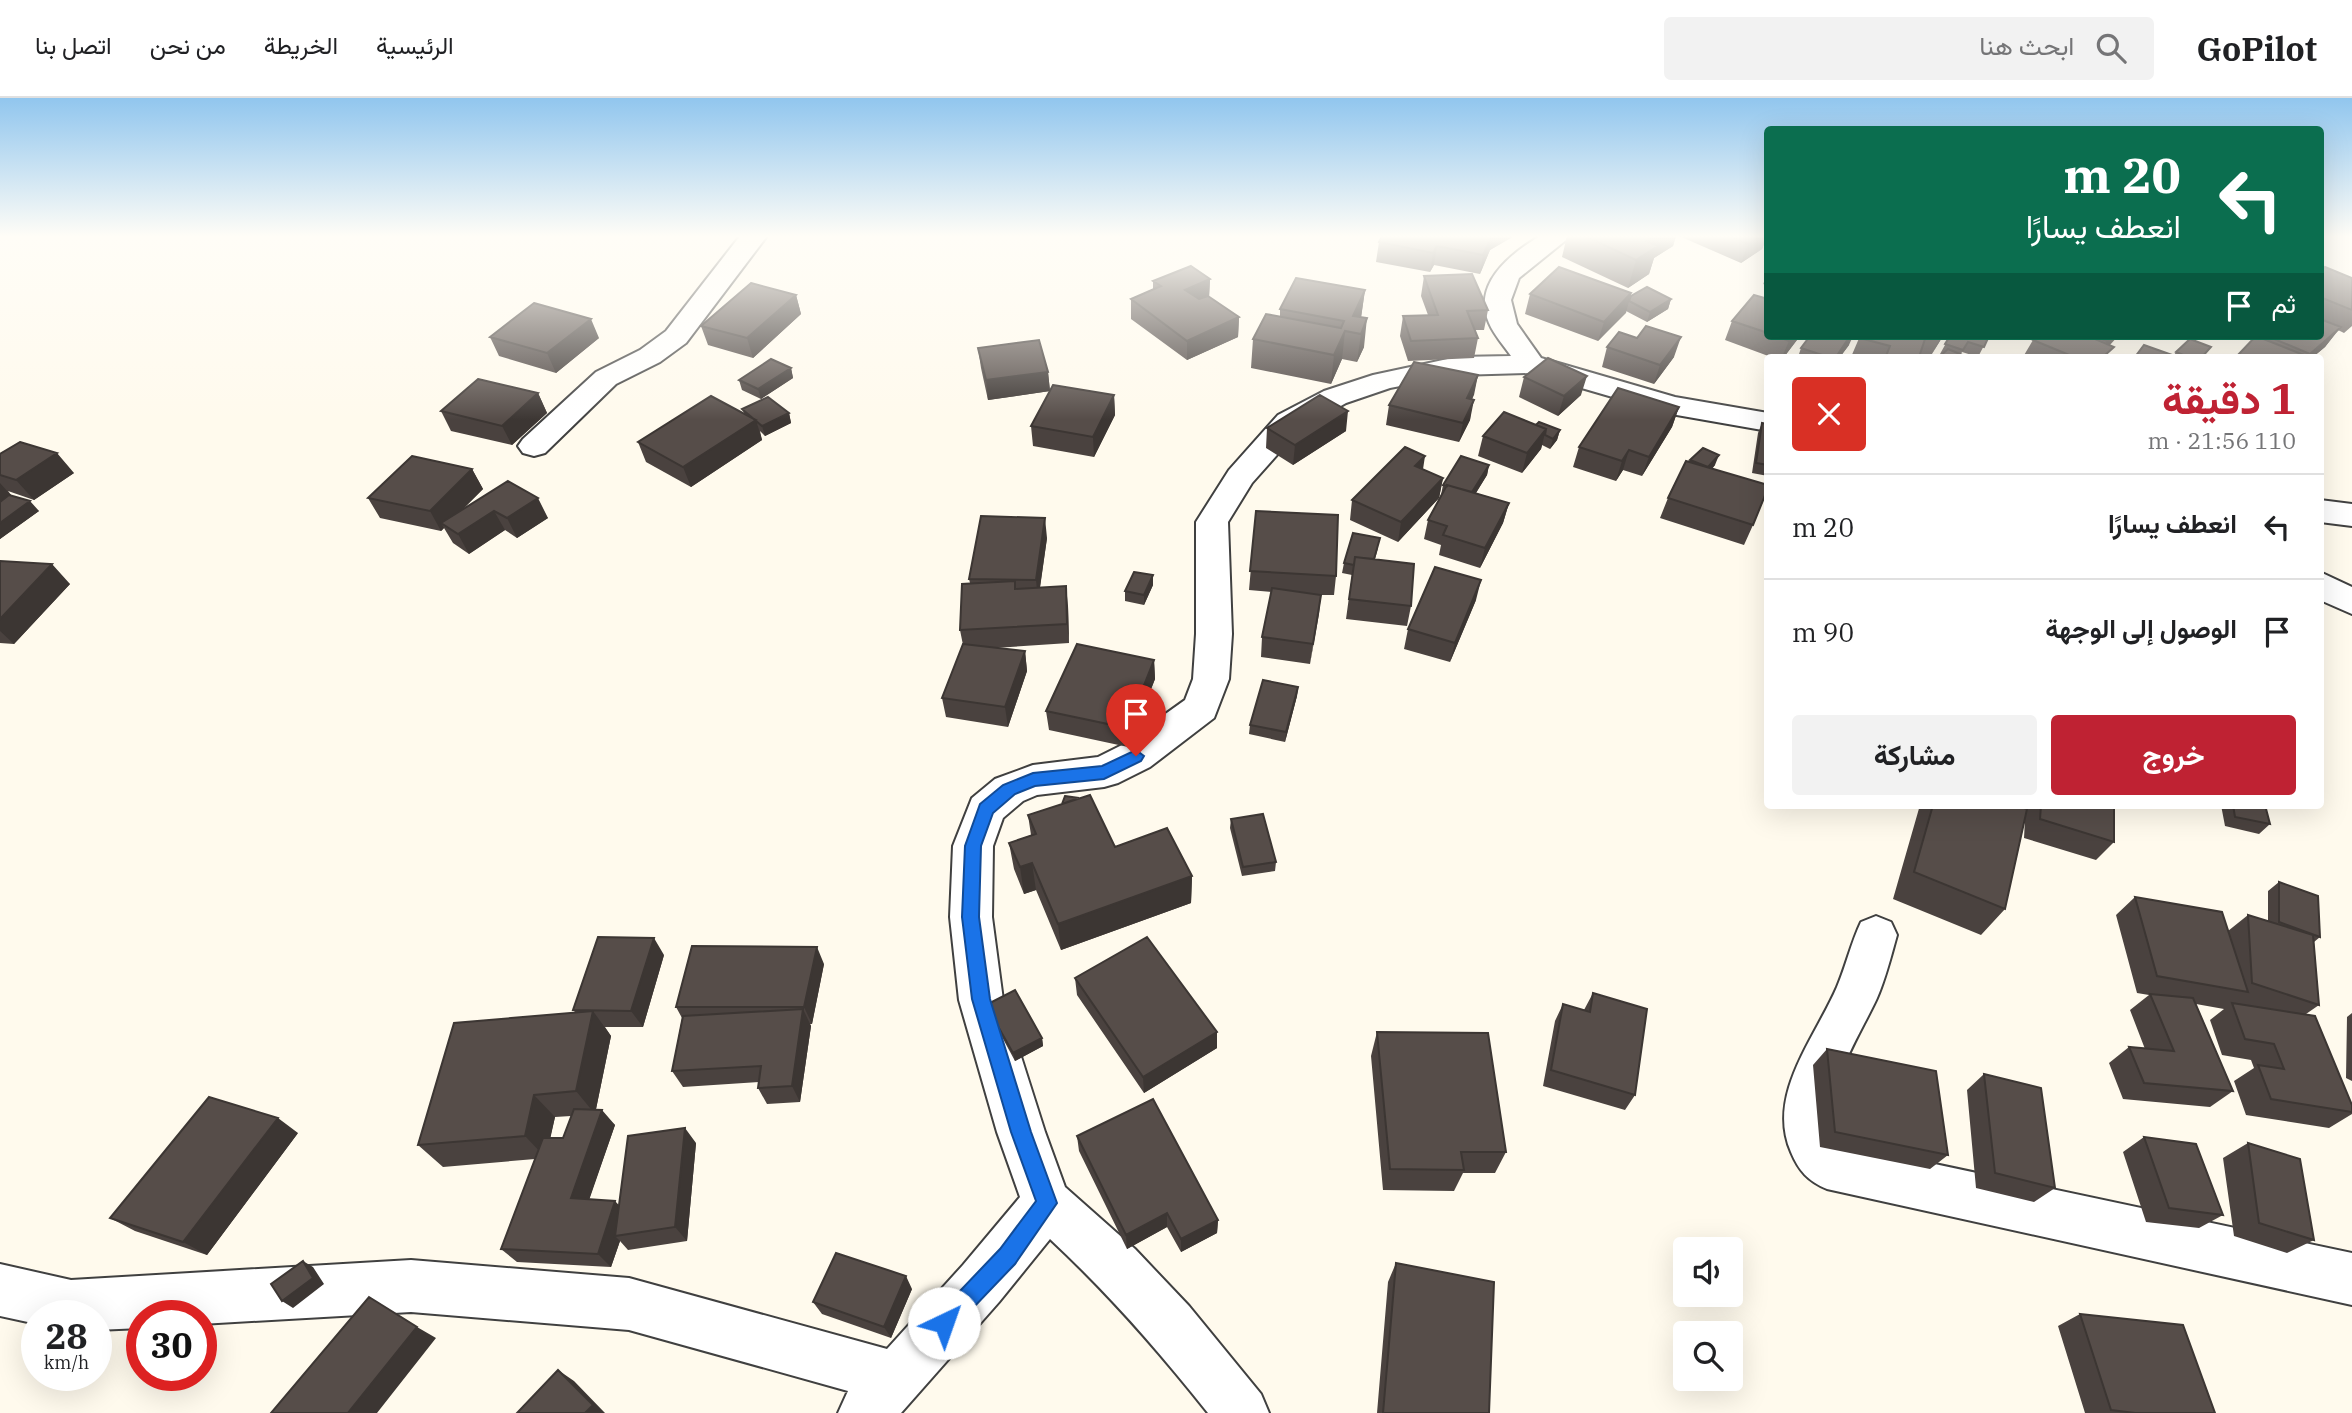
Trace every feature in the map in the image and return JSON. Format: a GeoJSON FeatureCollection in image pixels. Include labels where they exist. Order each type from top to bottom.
{"type":"FeatureCollection","features":[{"type":"Feature","properties":{"kind":"street"},"geometry":{"type":"LineString","coordinates":[[534,446],[607,378],[650,356],[676,337],[707,297]]}},
{"type":"Feature","properties":{"kind":"street"},"geometry":{"type":"LineString","coordinates":[[1498,297],[1503,324],[1531,364]]}},
{"type":"Feature","properties":{"kind":"street"},"geometry":{"type":"LineString","coordinates":[[1242,1413],[1162,1315],[1117,1267],[1047,1203],[1021,1132],[981,999],[971,917],[973,846],[986,809],[1009,790],[1033,780],[1104,772],[1136,756],[1201,708],[1211,679],[1214,634],[1212,522],[1240,477],[1289,422],[1335,397],[1383,381],[1457,366],[1531,364],[1671,405],[1764,421]]}},
{"type":"Feature","properties":{"kind":"street"},"geometry":{"type":"LineString","coordinates":[[2324,512],[2352,515]]}},
{"type":"Feature","properties":{"kind":"street"},"geometry":{"type":"LineString","coordinates":[[2324,586],[2352,603]]}},
{"type":"Feature","properties":{"kind":"street"},"geometry":{"type":"LineString","coordinates":[[1876,935],[1856,995],[1816,1078],[1810,1098],[1808,1142],[1816,1156],[1827,1165],[2352,1279]]}},
{"type":"Feature","properties":{"kind":"street"},"geometry":{"type":"LineString","coordinates":[[0,1290],[71,1306],[411,1286],[629,1304],[880,1395],[1007,1256],[1047,1203]]}},
{"type":"Feature","properties":{"kind":"building"},"geometry":{"type":"Polygon","coordinates":[[[734,297],[793,297],[747,338],[701,326],[734,297]]]}},
{"type":"Feature","properties":{"kind":"building"},"geometry":{"type":"Polygon","coordinates":[[[1210,297],[1239,317],[1187,341],[1131,299],[1210,297]]]}},
{"type":"Feature","properties":{"kind":"building"},"geometry":{"type":"Polygon","coordinates":[[[1286,297],[1362,297],[1353,316],[1367,318],[1361,334],[1345,331],[1334,355],[1253,339],[1266,314],[1341,328],[1344,321],[1280,309],[1286,297]]]}},
{"type":"Feature","properties":{"kind":"building"},"geometry":{"type":"Polygon","coordinates":[[[1432,297],[1482,297],[1488,310],[1467,311],[1478,338],[1411,341],[1403,316],[1438,315],[1432,297]]]}},
{"type":"Feature","properties":{"kind":"building"},"geometry":{"type":"Polygon","coordinates":[[[1539,297],[1627,297],[1604,322],[1539,297]]]}},
{"type":"Feature","properties":{"kind":"building"},"geometry":{"type":"Polygon","coordinates":[[[1630,297],[1671,299],[1650,312],[1629,301],[1630,297]]]}},
{"type":"Feature","properties":{"kind":"building"},"geometry":{"type":"Polygon","coordinates":[[[1752,297],[1764,298],[1764,332],[1732,321],[1752,297]]]}},
{"type":"Feature","properties":{"kind":"building"},"geometry":{"type":"Polygon","coordinates":[[[2324,297],[2352,297],[2352,310],[2324,299],[2324,297]]]}},
{"type":"Feature","properties":{"kind":"building"},"geometry":{"type":"Polygon","coordinates":[[[534,303],[591,319],[547,353],[490,337],[534,303]]]}},
{"type":"Feature","properties":{"kind":"building"},"geometry":{"type":"Polygon","coordinates":[[[2324,321],[2341,327],[2310,354],[2277,340],[2324,340],[2324,321]]]}},
{"type":"Feature","properties":{"kind":"building"},"geometry":{"type":"Polygon","coordinates":[[[1646,326],[1681,337],[1660,365],[1607,347],[1619,332],[1637,338],[1646,326]]]}},
{"type":"Feature","properties":{"kind":"building"},"geometry":{"type":"Polygon","coordinates":[[[1039,340],[1048,372],[986,380],[978,348],[1039,340]]]}},
{"type":"Feature","properties":{"kind":"building"},"geometry":{"type":"Polygon","coordinates":[[[1807,340],[1847,340],[1838,354],[1819,354],[1801,348],[1807,340]]]}},
{"type":"Feature","properties":{"kind":"building"},"geometry":{"type":"Polygon","coordinates":[[[1868,340],[1925,340],[1920,354],[1887,354],[1890,346],[1868,340]]]}},
{"type":"Feature","properties":{"kind":"building"},"geometry":{"type":"Polygon","coordinates":[[[1948,340],[1987,340],[1984,347],[1968,342],[1963,350],[1945,344],[1948,340]]]}},
{"type":"Feature","properties":{"kind":"building"},"geometry":{"type":"Polygon","coordinates":[[[2033,340],[2097,340],[2114,347],[2106,354],[2067,354],[2033,340]]]}},
{"type":"Feature","properties":{"kind":"building"},"geometry":{"type":"Polygon","coordinates":[[[2189,340],[2211,347],[2205,354],[2176,352],[2189,340]]]}},
{"type":"Feature","properties":{"kind":"building"},"geometry":{"type":"Polygon","coordinates":[[[2252,340],[2266,340],[2301,354],[2239,354],[2252,340]]]}},
{"type":"Feature","properties":{"kind":"building"},"geometry":{"type":"Polygon","coordinates":[[[2144,345],[2169,354],[2137,354],[2144,345]]]}},
{"type":"Feature","properties":{"kind":"building"},"geometry":{"type":"Polygon","coordinates":[[[1948,349],[1960,354],[1942,354],[1948,349]]]}},
{"type":"Feature","properties":{"kind":"building"},"geometry":{"type":"Polygon","coordinates":[[[1548,358],[1587,376],[1564,396],[1524,377],[1548,358]]]}},
{"type":"Feature","properties":{"kind":"building"},"geometry":{"type":"Polygon","coordinates":[[[771,359],[791,368],[758,389],[739,380],[771,359]]]}},
{"type":"Feature","properties":{"kind":"building"},"geometry":{"type":"Polygon","coordinates":[[[1414,362],[1478,375],[1467,398],[1474,400],[1463,423],[1389,405],[1414,362]]]}},
{"type":"Feature","properties":{"kind":"building"},"geometry":{"type":"Polygon","coordinates":[[[478,379],[538,393],[502,426],[441,411],[478,379]]]}},
{"type":"Feature","properties":{"kind":"building"},"geometry":{"type":"Polygon","coordinates":[[[1053,385],[1114,395],[1093,437],[1031,426],[1053,385]]]}},
{"type":"Feature","properties":{"kind":"building"},"geometry":{"type":"Polygon","coordinates":[[[1618,388],[1679,407],[1649,457],[1629,450],[1622,461],[1579,447],[1618,388]]]}},
{"type":"Feature","properties":{"kind":"building"},"geometry":{"type":"Polygon","coordinates":[[[1320,395],[1348,411],[1295,445],[1267,428],[1320,395]]]}},
{"type":"Feature","properties":{"kind":"building"},"geometry":{"type":"Polygon","coordinates":[[[711,396],[756,420],[683,467],[638,442],[711,396]]]}},
{"type":"Feature","properties":{"kind":"building"},"geometry":{"type":"Polygon","coordinates":[[[768,397],[789,413],[762,426],[742,409],[768,397]]]}},
{"type":"Feature","properties":{"kind":"building"},"geometry":{"type":"Polygon","coordinates":[[[1504,412],[1546,429],[1527,453],[1483,436],[1504,412]]]}},
{"type":"Feature","properties":{"kind":"building"},"geometry":{"type":"Polygon","coordinates":[[[1539,422],[1560,430],[1553,439],[1545,435],[1546,429],[1536,425],[1539,422]]]}},
{"type":"Feature","properties":{"kind":"building"},"geometry":{"type":"Polygon","coordinates":[[[1762,423],[1764,423],[1764,464],[1756,463],[1762,423]]]}},
{"type":"Feature","properties":{"kind":"building"},"geometry":{"type":"Polygon","coordinates":[[[20,442],[57,453],[16,480],[0,475],[0,454],[20,442]]]}},
{"type":"Feature","properties":{"kind":"building"},"geometry":{"type":"Polygon","coordinates":[[[1405,447],[1425,456],[1415,466],[1443,478],[1401,522],[1352,500],[1405,447]]]}},
{"type":"Feature","properties":{"kind":"building"},"geometry":{"type":"Polygon","coordinates":[[[1703,448],[1719,455],[1708,467],[1690,460],[1703,448]]]}},
{"type":"Feature","properties":{"kind":"building"},"geometry":{"type":"Polygon","coordinates":[[[412,456],[472,469],[430,511],[368,498],[412,456]]]}},
{"type":"Feature","properties":{"kind":"building"},"geometry":{"type":"Polygon","coordinates":[[[1461,456],[1489,465],[1472,492],[1443,485],[1461,456]]]}},
{"type":"Feature","properties":{"kind":"building"},"geometry":{"type":"Polygon","coordinates":[[[1686,461],[1764,484],[1764,498],[1753,525],[1668,498],[1686,461]]]}},
{"type":"Feature","properties":{"kind":"building"},"geometry":{"type":"Polygon","coordinates":[[[508,481],[538,498],[507,518],[494,511],[458,534],[441,523],[508,481]]]}},
{"type":"Feature","properties":{"kind":"building"},"geometry":{"type":"Polygon","coordinates":[[[1447,485],[1509,503],[1485,548],[1443,535],[1447,526],[1428,520],[1447,485]]]}},
{"type":"Feature","properties":{"kind":"building"},"geometry":{"type":"Polygon","coordinates":[[[9,495],[30,501],[0,523],[0,502],[9,495]]]}},
{"type":"Feature","properties":{"kind":"building"},"geometry":{"type":"Polygon","coordinates":[[[1256,511],[1338,515],[1336,576],[1250,571],[1256,511]]]}},
{"type":"Feature","properties":{"kind":"building"},"geometry":{"type":"Polygon","coordinates":[[[981,516],[1045,518],[1036,580],[969,579],[981,516]]]}},
{"type":"Feature","properties":{"kind":"building"},"geometry":{"type":"Polygon","coordinates":[[[1353,533],[1380,538],[1374,559],[1355,557],[1354,565],[1344,563],[1353,533]]]}},
{"type":"Feature","properties":{"kind":"building"},"geometry":{"type":"Polygon","coordinates":[[[1355,557],[1414,564],[1411,606],[1349,599],[1355,557]]]}},
{"type":"Feature","properties":{"kind":"building"},"geometry":{"type":"Polygon","coordinates":[[[0,561],[52,564],[0,619],[0,561]]]}},
{"type":"Feature","properties":{"kind":"building"},"geometry":{"type":"Polygon","coordinates":[[[1435,567],[1481,580],[1455,643],[1408,629],[1435,567]]]}},
{"type":"Feature","properties":{"kind":"building"},"geometry":{"type":"Polygon","coordinates":[[[1134,572],[1153,575],[1144,595],[1125,591],[1134,572]]]}},
{"type":"Feature","properties":{"kind":"building"},"geometry":{"type":"Polygon","coordinates":[[[1015,581],[1015,589],[1066,586],[1067,624],[960,630],[962,584],[1015,581]]]}},
{"type":"Feature","properties":{"kind":"building"},"geometry":{"type":"Polygon","coordinates":[[[1272,588],[1321,595],[1313,644],[1262,637],[1272,588]]]}},
{"type":"Feature","properties":{"kind":"building"},"geometry":{"type":"Polygon","coordinates":[[[963,644],[1025,651],[1005,707],[942,698],[963,644]]]}},
{"type":"Feature","properties":{"kind":"building"},"geometry":{"type":"Polygon","coordinates":[[[1077,644],[1154,660],[1127,728],[1046,711],[1077,644]]]}},
{"type":"Feature","properties":{"kind":"building"},"geometry":{"type":"Polygon","coordinates":[[[1263,680],[1298,687],[1286,732],[1250,725],[1263,680]]]}},
{"type":"Feature","properties":{"kind":"building"},"geometry":{"type":"Polygon","coordinates":[[[1090,795],[1115,847],[1167,828],[1192,876],[1058,924],[1032,863],[1020,867],[1009,843],[1036,834],[1028,815],[1090,795]]]}},
{"type":"Feature","properties":{"kind":"building"},"geometry":{"type":"Polygon","coordinates":[[[1065,796],[1079,798],[1062,804],[1065,796]]]}},
{"type":"Feature","properties":{"kind":"building"},"geometry":{"type":"Polygon","coordinates":[[[1932,809],[2027,809],[2005,909],[1914,872],[1932,809]]]}},
{"type":"Feature","properties":{"kind":"building"},"geometry":{"type":"Polygon","coordinates":[[[2041,809],[2114,809],[2114,842],[2040,819],[2041,809]]]}},
{"type":"Feature","properties":{"kind":"building"},"geometry":{"type":"Polygon","coordinates":[[[2234,809],[2266,809],[2270,824],[2235,817],[2234,809]]]}},
{"type":"Feature","properties":{"kind":"building"},"geometry":{"type":"Polygon","coordinates":[[[1263,814],[1276,862],[1243,867],[1231,819],[1263,814]]]}},
{"type":"Feature","properties":{"kind":"building"},"geometry":{"type":"Polygon","coordinates":[[[2279,882],[2318,896],[2320,937],[2279,922],[2279,882]]]}},
{"type":"Feature","properties":{"kind":"building"},"geometry":{"type":"Polygon","coordinates":[[[2135,897],[2222,912],[2248,992],[2157,976],[2135,897]]]}},
{"type":"Feature","properties":{"kind":"building"},"geometry":{"type":"Polygon","coordinates":[[[2248,915],[2313,935],[2319,1005],[2252,983],[2248,915]]]}},
{"type":"Feature","properties":{"kind":"building"},"geometry":{"type":"Polygon","coordinates":[[[598,937],[654,938],[631,1011],[573,1010],[598,937]]]}},
{"type":"Feature","properties":{"kind":"building"},"geometry":{"type":"Polygon","coordinates":[[[1147,937],[1217,1032],[1143,1077],[1075,978],[1147,937]]]}},
{"type":"Feature","properties":{"kind":"building"},"geometry":{"type":"Polygon","coordinates":[[[692,946],[817,947],[804,1007],[676,1007],[692,946]]]}},
{"type":"Feature","properties":{"kind":"building"},"geometry":{"type":"Polygon","coordinates":[[[1015,990],[1042,1038],[1013,1053],[986,1005],[1015,990]]]}},
{"type":"Feature","properties":{"kind":"building"},"geometry":{"type":"Polygon","coordinates":[[[1593,993],[1647,1009],[1635,1095],[1551,1070],[1563,1004],[1590,1012],[1593,993]]]}},
{"type":"Feature","properties":{"kind":"building"},"geometry":{"type":"Polygon","coordinates":[[[2150,994],[2193,998],[2233,1091],[2144,1083],[2129,1047],[2174,1051],[2150,994]]]}},
{"type":"Feature","properties":{"kind":"building"},"geometry":{"type":"Polygon","coordinates":[[[2232,1003],[2315,1016],[2352,1105],[2352,1112],[2271,1099],[2258,1065],[2284,1069],[2274,1044],[2245,1039],[2232,1003]]]}},
{"type":"Feature","properties":{"kind":"building"},"geometry":{"type":"Polygon","coordinates":[[[803,1009],[792,1086],[758,1088],[761,1066],[672,1071],[683,1016],[803,1009]]]}},
{"type":"Feature","properties":{"kind":"building"},"geometry":{"type":"Polygon","coordinates":[[[593,1011],[576,1091],[534,1095],[525,1136],[418,1145],[454,1023],[593,1011]]]}},
{"type":"Feature","properties":{"kind":"building"},"geometry":{"type":"Polygon","coordinates":[[[1377,1032],[1488,1033],[1506,1152],[1461,1152],[1464,1170],[1390,1169],[1377,1032]]]}},
{"type":"Feature","properties":{"kind":"building"},"geometry":{"type":"Polygon","coordinates":[[[1827,1049],[1936,1071],[1948,1155],[1835,1132],[1827,1049]]]}},
{"type":"Feature","properties":{"kind":"building"},"geometry":{"type":"Polygon","coordinates":[[[1984,1074],[2041,1088],[2055,1188],[1995,1173],[1984,1074]]]}},
{"type":"Feature","properties":{"kind":"building"},"geometry":{"type":"Polygon","coordinates":[[[209,1097],[278,1118],[183,1242],[110,1218],[209,1097]]]}},
{"type":"Feature","properties":{"kind":"building"},"geometry":{"type":"Polygon","coordinates":[[[1153,1099],[1218,1220],[1181,1239],[1167,1213],[1126,1235],[1077,1136],[1153,1099]]]}},
{"type":"Feature","properties":{"kind":"building"},"geometry":{"type":"Polygon","coordinates":[[[574,1109],[602,1110],[571,1198],[615,1201],[598,1254],[501,1249],[543,1138],[563,1138],[574,1109]]]}},
{"type":"Feature","properties":{"kind":"building"},"geometry":{"type":"Polygon","coordinates":[[[685,1128],[675,1227],[615,1236],[628,1136],[685,1128]]]}},
{"type":"Feature","properties":{"kind":"building"},"geometry":{"type":"Polygon","coordinates":[[[2144,1137],[2196,1144],[2223,1215],[2169,1208],[2144,1137]]]}},
{"type":"Feature","properties":{"kind":"building"},"geometry":{"type":"Polygon","coordinates":[[[2248,1143],[2300,1159],[2314,1240],[2259,1223],[2248,1143]]]}},
{"type":"Feature","properties":{"kind":"building"},"geometry":{"type":"Polygon","coordinates":[[[836,1253],[906,1276],[884,1327],[813,1302],[836,1253]]]}},
{"type":"Feature","properties":{"kind":"building"},"geometry":{"type":"Polygon","coordinates":[[[303,1261],[313,1278],[282,1301],[271,1284],[303,1261]]]}},
{"type":"Feature","properties":{"kind":"building"},"geometry":{"type":"Polygon","coordinates":[[[1396,1263],[1494,1282],[1489,1413],[1383,1413],[1396,1263]]]}},
{"type":"Feature","properties":{"kind":"building"},"geometry":{"type":"Polygon","coordinates":[[[369,1297],[417,1327],[348,1413],[271,1413],[369,1297]]]}},
{"type":"Feature","properties":{"kind":"building"},"geometry":{"type":"Polygon","coordinates":[[[2080,1314],[2183,1325],[2215,1413],[2135,1413],[2111,1410],[2080,1314]]]}},
{"type":"Feature","properties":{"kind":"building"},"geometry":{"type":"Polygon","coordinates":[[[558,1370],[593,1405],[585,1413],[517,1413],[558,1370]]]}},
{"type":"Feature","properties":{"kind":"route"},"geometry":{"type":"LineString","coordinates":[[944,1323],[1007,1256],[1047,1203],[1021,1132],[981,999],[971,917],[973,846],[986,809],[1009,790],[1033,780],[1104,772],[1136,756]]}}]}
